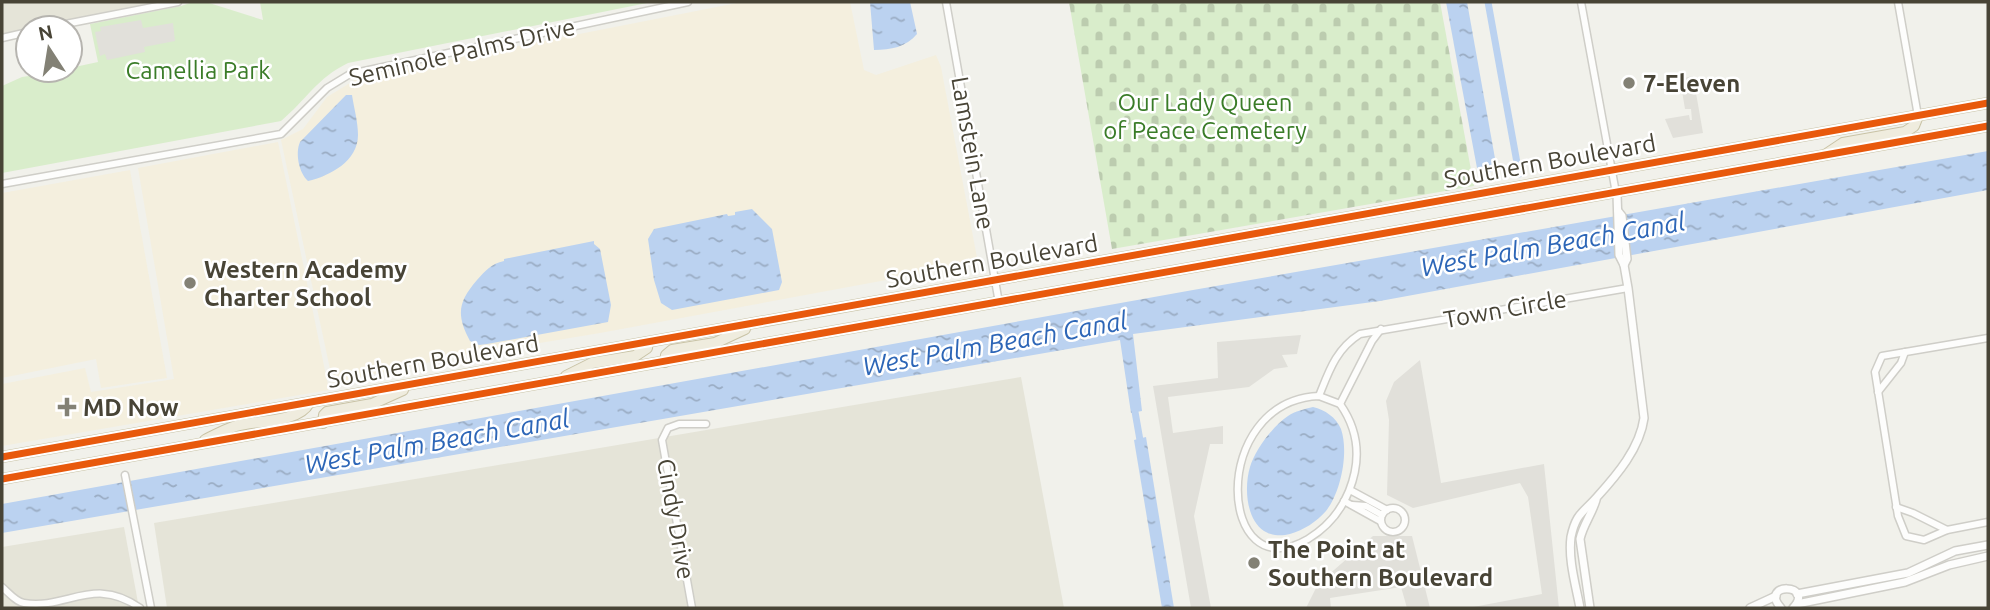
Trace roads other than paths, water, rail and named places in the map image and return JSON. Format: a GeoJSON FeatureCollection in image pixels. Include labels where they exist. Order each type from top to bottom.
{"type":"FeatureCollection","features":[{"type":"Feature","properties":{"kind":"highway","name":"Southern Boulevard"},"geometry":{"type":"LineString","coordinates":[[2,457],[1986,103]]}},
{"type":"Feature","properties":{"kind":"highway"},"geometry":{"type":"LineString","coordinates":[[1822,157],[1843,144],[1905,132],[1913,126],[1918,116]]}},
{"type":"Feature","properties":{"kind":"highway","name":"Southern Boulevard"},"geometry":{"type":"LineString","coordinates":[[2,480],[1988,126]]}},
{"type":"Feature","properties":{"kind":"highway"},"geometry":{"type":"LineString","coordinates":[[666,362],[666,355],[672,350],[715,343],[758,322]]}},
{"type":"Feature","properties":{"kind":"highway"},"geometry":{"type":"LineString","coordinates":[[553,382],[592,363],[635,356],[647,348],[648,342]]}},
{"type":"Feature","properties":{"kind":"highway"},"geometry":{"type":"LineString","coordinates":[[323,423],[327,412],[372,404],[416,383]]}},
{"type":"Feature","properties":{"kind":"highway"},"geometry":{"type":"LineString","coordinates":[[192,446],[235,426],[296,415],[306,408],[309,402]]}},
{"type":"Feature","properties":{"kind":"street"},"geometry":{"type":"LineString","coordinates":[[118,2],[120,13]]}},
{"type":"Feature","properties":{"kind":"street"},"geometry":{"type":"LineString","coordinates":[[84,20],[178,2]]}},
{"type":"Feature","properties":{"kind":"street","name":"Seminole Palms Drive"},"geometry":{"type":"LineString","coordinates":[[2,184],[281,134],[327,88],[351,74],[688,2]]}},
{"type":"Feature","properties":{"kind":"street","name":"Lamstein Lane"},"geometry":{"type":"LineString","coordinates":[[946,2],[999,304]]}},
{"type":"Feature","properties":{"kind":"street"},"geometry":{"type":"LineString","coordinates":[[1580,608],[1571,557],[1571,541],[1577,517],[1596,499],[1632,452],[1642,433],[1644,418],[1624,265],[1627,259],[1622,216],[1618,211],[1581,2]]}},
{"type":"Feature","properties":{"kind":"street"},"geometry":{"type":"LineString","coordinates":[[1898,2],[1918,116]]}},
{"type":"Feature","properties":{"kind":"street","name":"Town Circle"},"geometry":{"type":"LineString","coordinates":[[1319,396],[1346,343],[1360,334],[1628,288]]}},
{"type":"Feature","properties":{"kind":"street"},"geometry":{"type":"LineString","coordinates":[[1340,404],[1372,341],[1381,329]]}},
{"type":"Feature","properties":{"kind":"street"},"geometry":{"type":"LineString","coordinates":[[1988,338],[1882,356],[1875,372],[1896,507],[1906,536],[1924,540],[1947,530],[1988,522]]}},
{"type":"Feature","properties":{"kind":"street"},"geometry":{"type":"LineString","coordinates":[[1878,392],[1902,363],[1905,352]]}},
{"type":"Feature","properties":{"kind":"street"},"geometry":{"type":"LineString","coordinates":[[1319,396],[1340,404],[1354,432],[1357,445],[1357,458],[1347,503],[1322,529],[1303,541],[1292,546],[1266,545],[1246,528],[1240,516],[1237,482],[1244,453],[1253,436],[1268,418],[1287,402],[1319,396]]}},
{"type":"Feature","properties":{"kind":"street","name":"Cindy Drive"},"geometry":{"type":"LineString","coordinates":[[692,608],[662,440],[668,428],[679,424],[706,424]]}},
{"type":"Feature","properties":{"kind":"street"},"geometry":{"type":"LineString","coordinates":[[125,475],[151,608]]}},
{"type":"Feature","properties":{"kind":"street"},"geometry":{"type":"LineString","coordinates":[[1347,503],[1366,506],[1381,518],[1383,527],[1389,532],[1397,531],[1403,526],[1405,519],[1402,512],[1395,508],[1387,509],[1350,489]]}},
{"type":"Feature","properties":{"kind":"street"},"geometry":{"type":"LineString","coordinates":[[1590,608],[1580,539],[1596,499]]}},
{"type":"Feature","properties":{"kind":"street"},"geometry":{"type":"LineString","coordinates":[[1896,507],[1947,530]]}},
{"type":"Feature","properties":{"kind":"street"},"geometry":{"type":"LineString","coordinates":[[1381,518],[1387,509]]}},
{"type":"Feature","properties":{"kind":"street"},"geometry":{"type":"LineString","coordinates":[[1797,594],[1908,573],[1955,551],[1988,545]]}},
{"type":"Feature","properties":{"kind":"street"},"geometry":{"type":"LineString","coordinates":[[1797,594],[1795,606],[1905,582],[1949,565],[1988,556]]}},
{"type":"Feature","properties":{"kind":"street"},"geometry":{"type":"LineString","coordinates":[[2,587],[22,603],[43,604],[92,594],[119,595],[140,608]]}},
{"type":"Feature","properties":{"kind":"street"},"geometry":{"type":"LineString","coordinates":[[1750,608],[1776,596],[1784,588],[1797,594]]}},
{"type":"Feature","properties":{"kind":"street"},"geometry":{"type":"LineString","coordinates":[[1776,596],[1778,608]]}},
{"type":"Feature","properties":{"kind":"water"},"geometry":{"type":"Polygon","coordinates":[[[870,2],[910,2],[917,34],[898,47],[874,50],[870,2]]]}},
{"type":"Feature","properties":{"kind":"water"},"geometry":{"type":"Polygon","coordinates":[[[1446,2],[1467,2],[1496,164],[1491,172],[1482,175],[1477,168],[1446,2]]]}},
{"type":"Feature","properties":{"kind":"water"},"geometry":{"type":"Polygon","coordinates":[[[346,95],[352,95],[357,144],[348,160],[341,166],[308,181],[299,163],[300,142],[346,95]]]}},
{"type":"Feature","properties":{"kind":"water","name":"West Palm Beach Canal"},"geometry":{"type":"Polygon","coordinates":[[[1988,151],[1988,190],[1380,301],[1133,334],[1142,411],[1131,413],[1120,340],[2,533],[2,504],[1193,290],[1988,151]]]}},
{"type":"Feature","properties":{"kind":"water"},"geometry":{"type":"Polygon","coordinates":[[[752,209],[772,229],[782,282],[779,290],[672,310],[661,303],[654,280],[648,239],[654,229],[727,214],[735,215],[735,212],[752,209]]]}},
{"type":"Feature","properties":{"kind":"water"},"geometry":{"type":"Polygon","coordinates":[[[594,241],[600,249],[611,305],[608,322],[487,344],[479,345],[470,341],[463,324],[461,309],[466,295],[489,268],[504,259],[594,241]]]}},
{"type":"Feature","properties":{"kind":"water"},"geometry":{"type":"Polygon","coordinates":[[[1313,407],[1330,415],[1341,429],[1344,460],[1336,493],[1326,511],[1314,522],[1290,534],[1270,534],[1258,526],[1250,511],[1247,484],[1252,460],[1282,420],[1300,410],[1313,407]]]}},
{"type":"Feature","properties":{"kind":"water"},"geometry":{"type":"Polygon","coordinates":[[[1146,437],[1174,608],[1162,608],[1134,440],[1146,437]]]}},
{"type":"Feature","properties":{"kind":"waterway"},"geometry":{"type":"LineString","coordinates":[[1488,2],[1519,174]]}},
{"type":"Feature","properties":{"kind":"waterway"},"geometry":{"type":"LineString","coordinates":[[1134,406],[1141,446]]}},
{"type":"Feature","properties":{"kind":"place","name":"7-Eleven"},"geometry":{"type":"Point","coordinates":[1629,83]}},
{"type":"Feature","properties":{"kind":"place","name":"Western Academy Charter School"},"geometry":{"type":"Point","coordinates":[190,283]}},
{"type":"Feature","properties":{"kind":"place","name":"MD Now"},"geometry":{"type":"Point","coordinates":[67,407]}},
{"type":"Feature","properties":{"kind":"place","name":"The Point at Southern Boulevard"},"geometry":{"type":"Point","coordinates":[1254,563]}},
{"type":"Feature","properties":{"kind":"park label","name":"Camellia Park"},"geometry":{"type":"Point","coordinates":[198,70]}},
{"type":"Feature","properties":{"kind":"park label","name":"Our Lady Queen of Peace Cemetery"},"geometry":{"type":"Point","coordinates":[1205,116]}}]}
